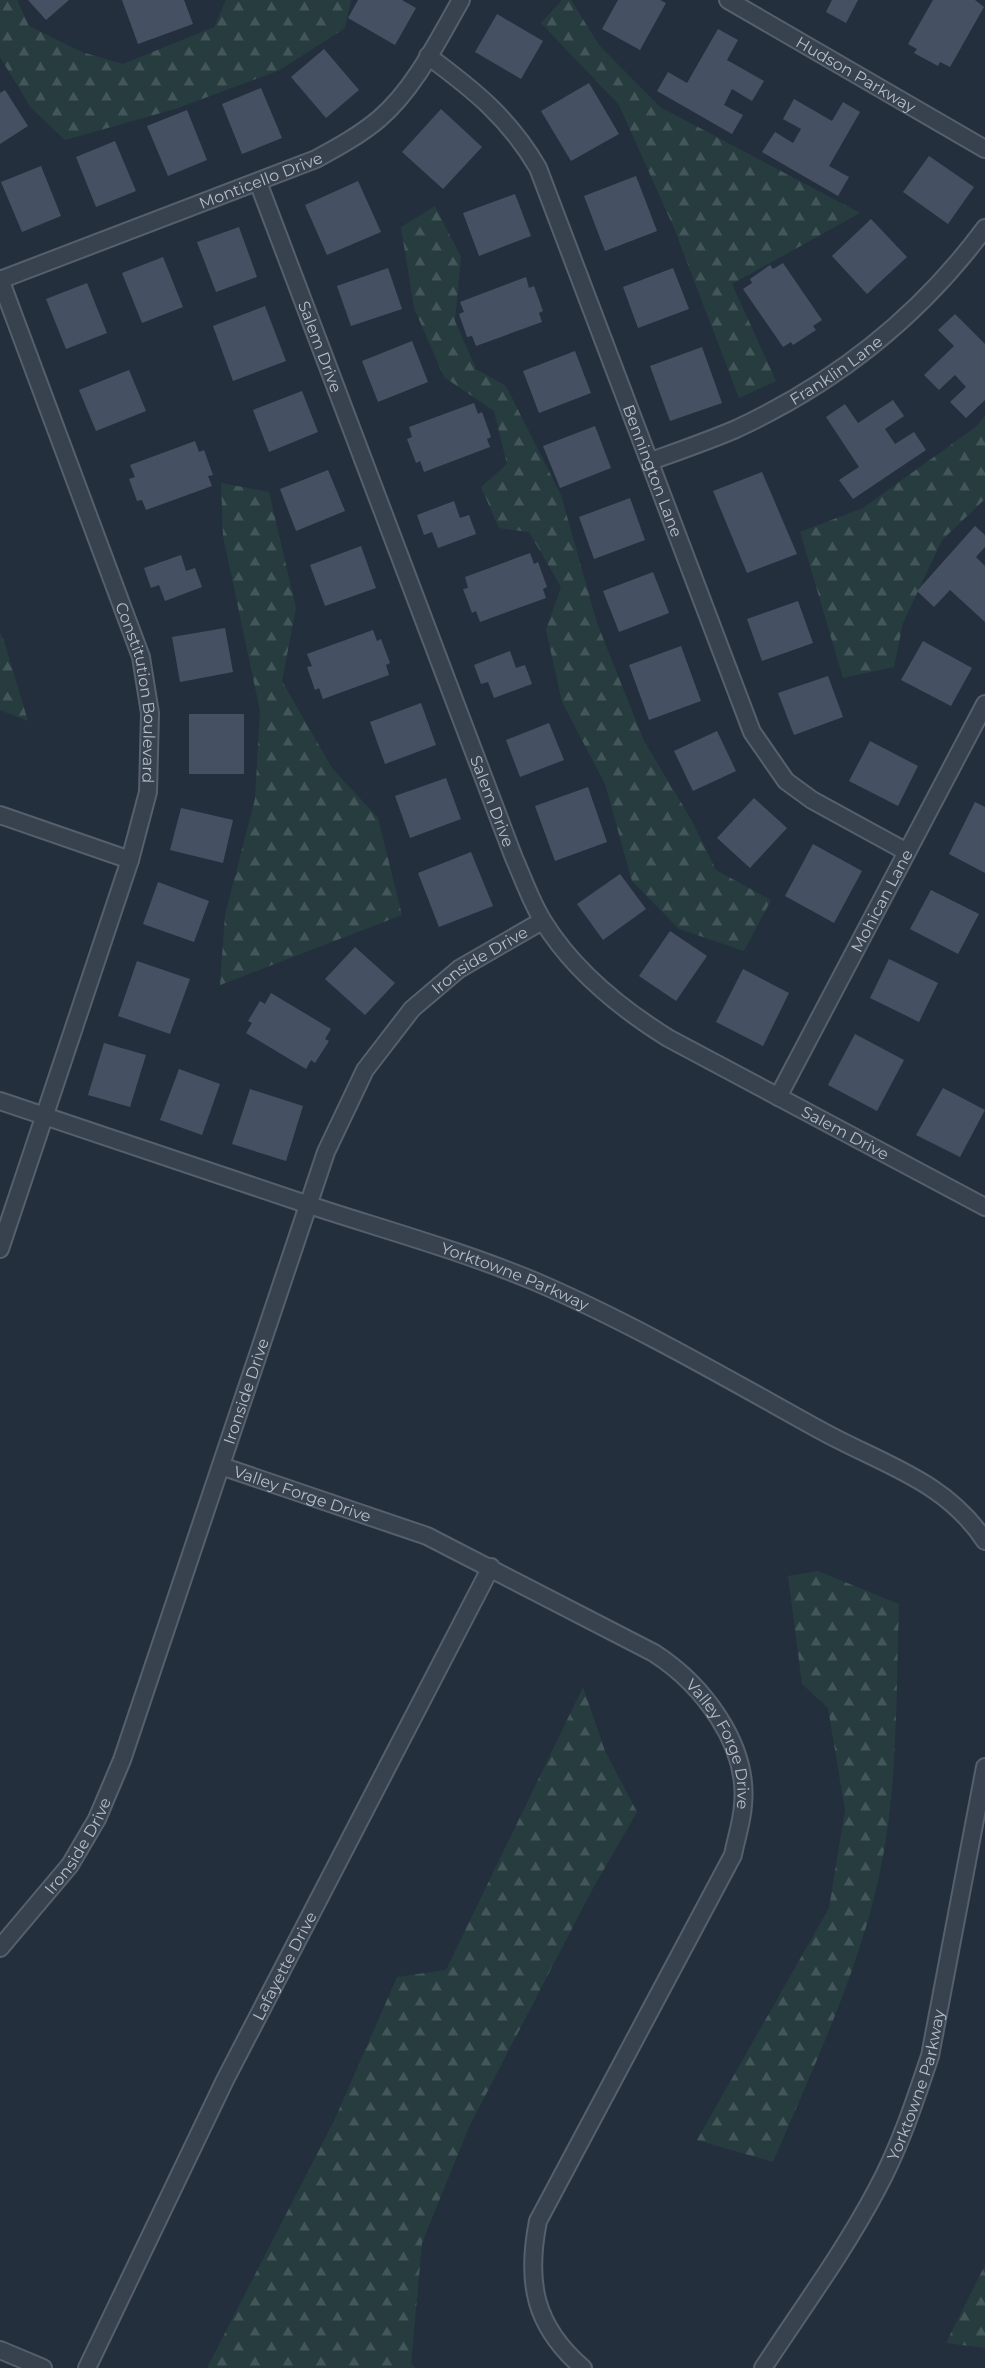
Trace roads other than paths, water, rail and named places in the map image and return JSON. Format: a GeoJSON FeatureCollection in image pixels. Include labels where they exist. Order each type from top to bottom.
{"type":"FeatureCollection","features":[{"type":"Feature","properties":{"kind":"street","name":"Monticello Drive"},"geometry":{"type":"LineString","coordinates":[[0,280],[316,159],[349,141],[379,119],[394,104],[428,56],[461,0]]}},
{"type":"Feature","properties":{"kind":"street","name":"Hudson Parkway"},"geometry":{"type":"LineString","coordinates":[[728,0],[985,149]]}},
{"type":"Feature","properties":{"kind":"street","name":"Bennington Lane"},"geometry":{"type":"LineString","coordinates":[[428,56],[474,90],[506,120],[538,168],[752,732],[771,764],[786,781],[812,800],[907,852]]}},
{"type":"Feature","properties":{"kind":"street","name":"Salem Drive"},"geometry":{"type":"LineString","coordinates":[[258,182],[510,847],[542,921],[572,960],[633,1016],[778,1097],[985,1207]]}},
{"type":"Feature","properties":{"kind":"street","name":"Franklin Lane"},"geometry":{"type":"LineString","coordinates":[[651,461],[735,429],[800,396],[844,368],[889,333],[954,266],[985,228]]}},
{"type":"Feature","properties":{"kind":"street","name":"Constitution Boulevard"},"geometry":{"type":"LineString","coordinates":[[0,280],[141,657],[150,713],[151,747],[148,792],[130,860],[0,1249]]}},
{"type":"Feature","properties":{"kind":"street","name":"Mohican Lane"},"geometry":{"type":"LineString","coordinates":[[778,1097],[985,704]]}},
{"type":"Feature","properties":{"kind":"street"},"geometry":{"type":"LineString","coordinates":[[0,815],[130,860]]}},
{"type":"Feature","properties":{"kind":"street","name":"Ironside Drive"},"geometry":{"type":"LineString","coordinates":[[0,1948],[70,1865],[97,1819],[122,1760],[326,1152],[365,1070],[412,1010],[459,969],[542,921]]}},
{"type":"Feature","properties":{"kind":"street","name":"Yorktowne Parkway"},"geometry":{"type":"LineString","coordinates":[[0,1101],[309,1205],[450,1249],[536,1282],[670,1347],[836,1439],[922,1482],[949,1499],[975,1526],[985,1541]]}},
{"type":"Feature","properties":{"kind":"street","name":"Valley Forge Drive"},"geometry":{"type":"LineString","coordinates":[[221,1466],[427,1536],[654,1653],[680,1670],[704,1695],[722,1721],[734,1748],[744,1804],[733,1855],[538,2221],[532,2278],[537,2304],[562,2351],[583,2368]]}},
{"type":"Feature","properties":{"kind":"street","name":"Lafayette Drive"},"geometry":{"type":"LineString","coordinates":[[87,2368],[225,2080],[491,1567]]}},
{"type":"Feature","properties":{"kind":"street","name":"Yorktowne Parkway"},"geometry":{"type":"LineString","coordinates":[[763,2368],[848,2240],[877,2190],[915,2102],[930,2056],[985,1772]]}},
{"type":"Feature","properties":{"kind":"street"},"geometry":{"type":"LineString","coordinates":[[0,2350],[42,2368]]}}]}
